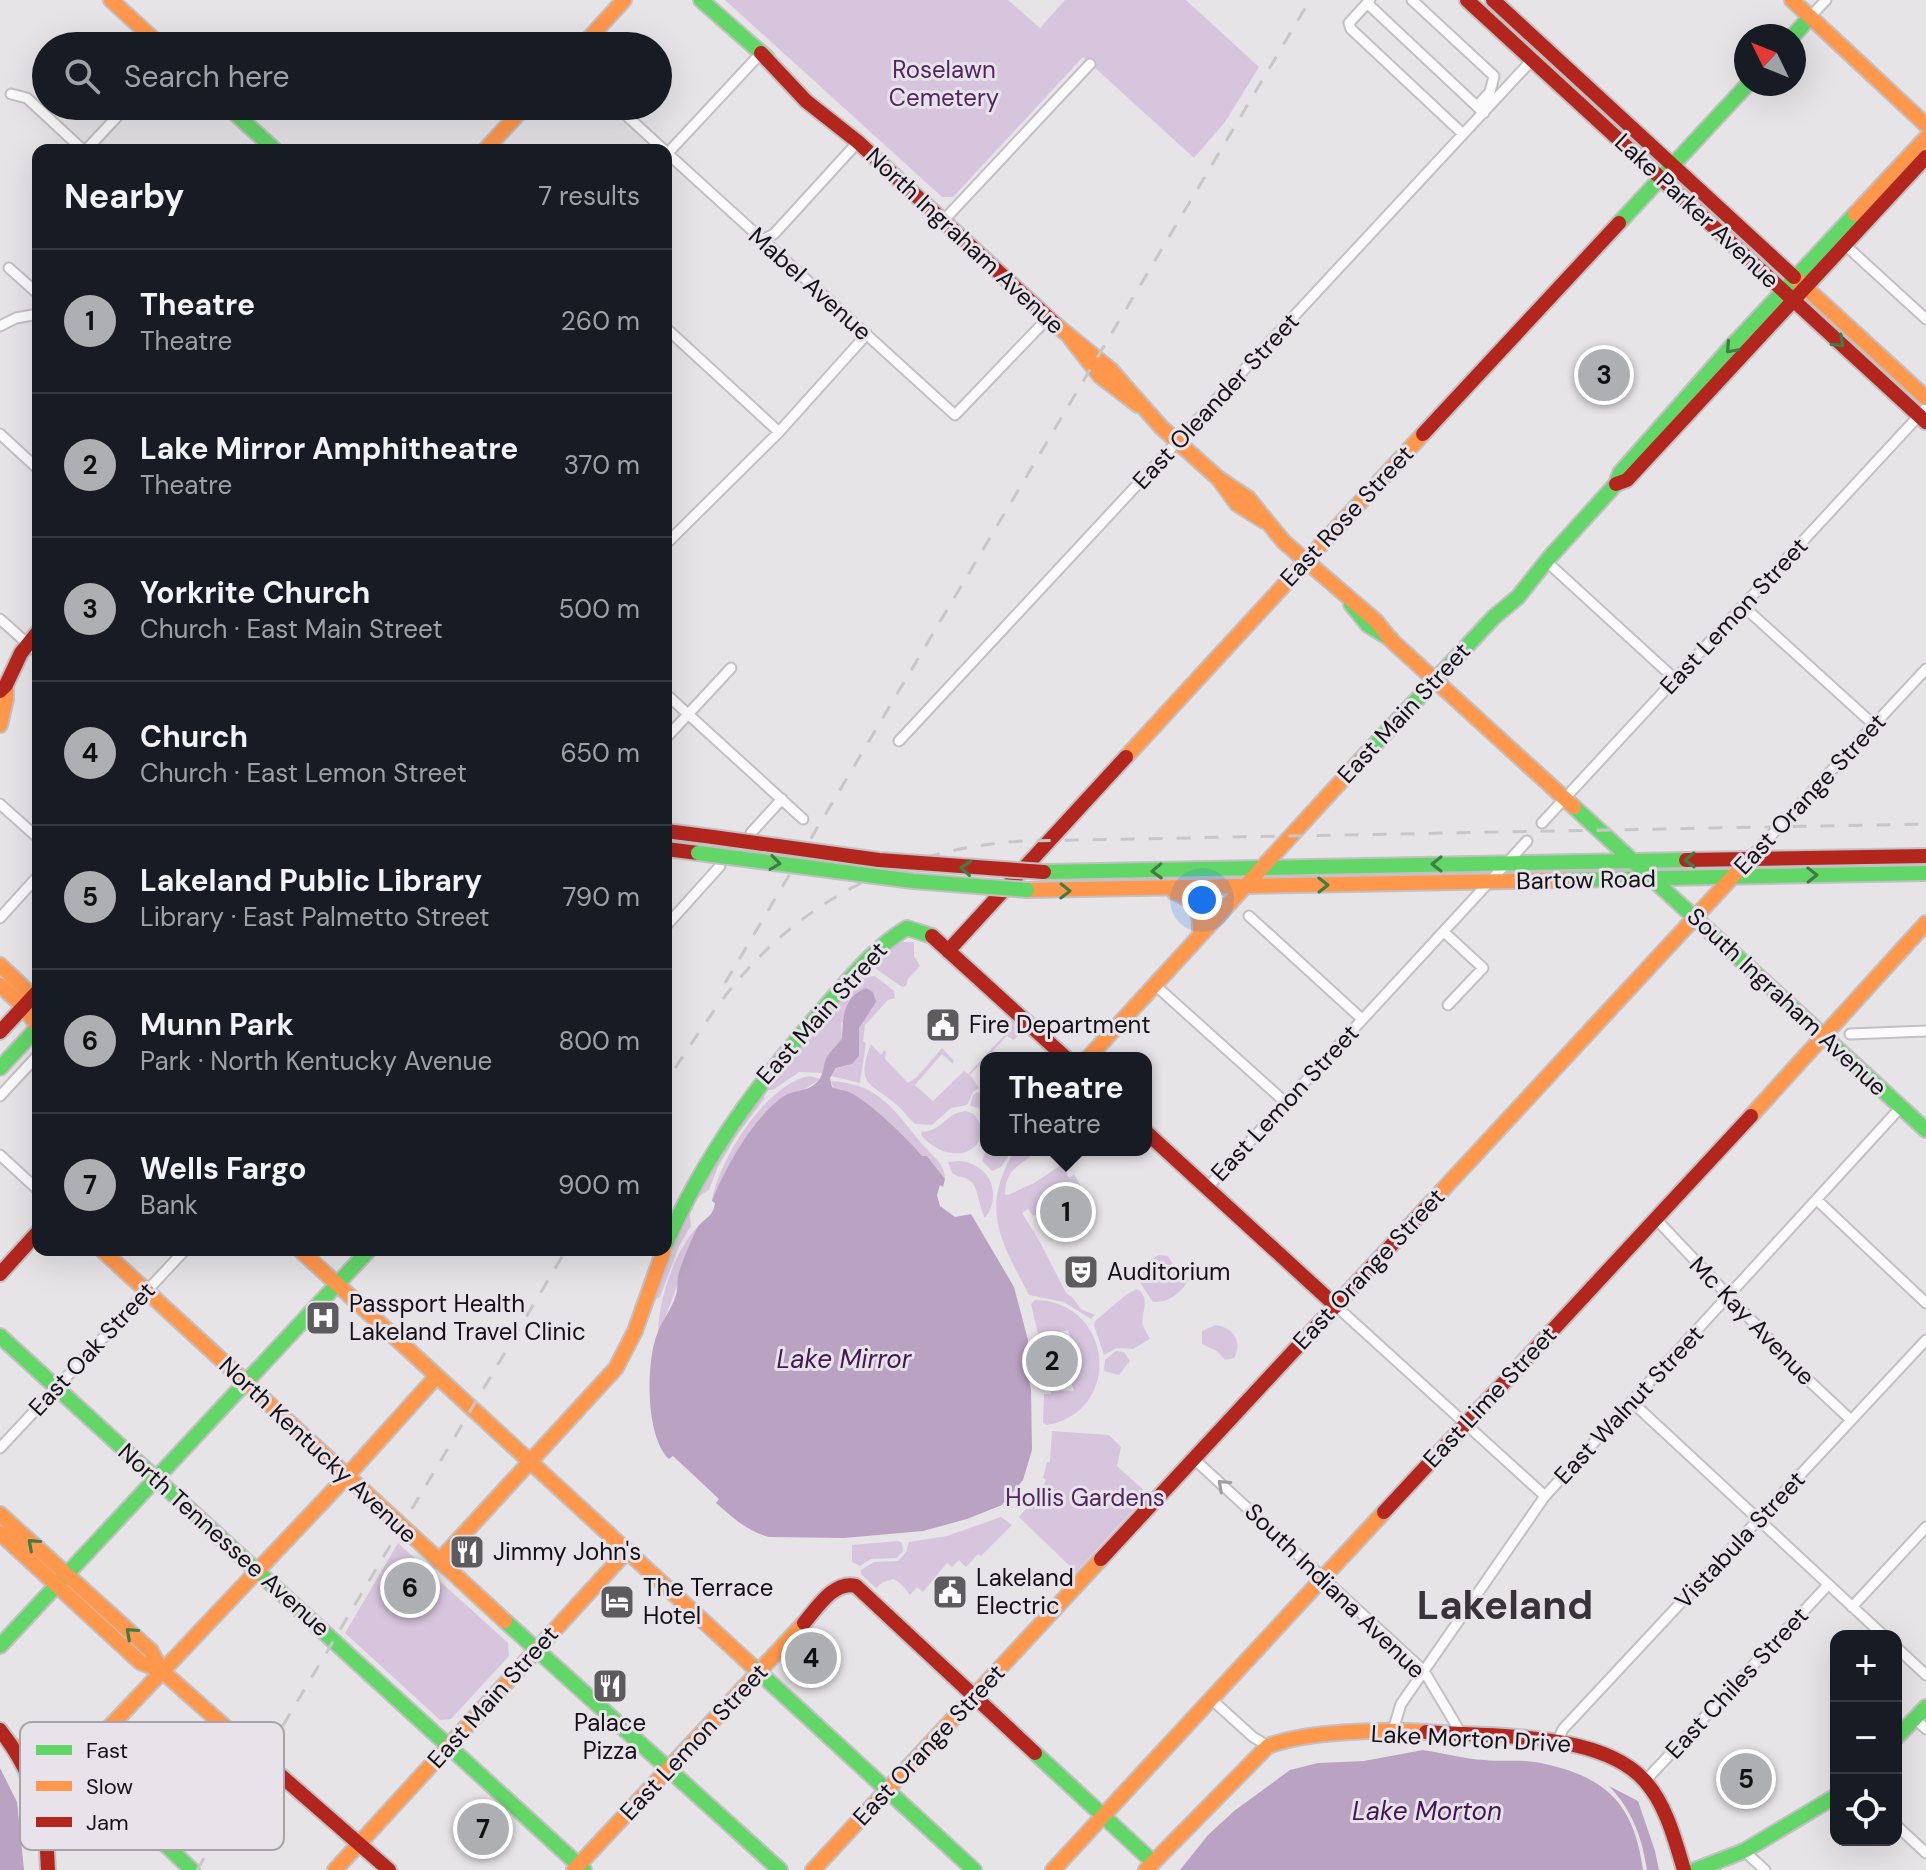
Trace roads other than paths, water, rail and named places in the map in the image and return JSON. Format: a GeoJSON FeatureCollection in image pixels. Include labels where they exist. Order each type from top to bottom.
{"type":"FeatureCollection","features":[{"type":"Feature","properties":{"kind":"street"},"geometry":{"type":"LineString","coordinates":[[111,0],[146,32]]}},
{"type":"Feature","properties":{"kind":"street"},"geometry":{"type":"LineString","coordinates":[[595,32],[624,0]]}},
{"type":"Feature","properties":{"kind":"street","name":"North Ingraham Avenue"},"geometry":{"type":"LineString","coordinates":[[701,0],[761,53],[795,78],[836,116],[858,142],[1071,339],[1086,346],[1177,441],[1218,478],[1229,482],[1247,498],[1264,521],[1350,602],[1367,611],[1383,626],[1391,640],[1435,680]]}},
{"type":"Feature","properties":{"kind":"street"},"geometry":{"type":"LineString","coordinates":[[1412,0],[1494,76],[1480,110],[1369,2],[1349,23],[1351,29],[1463,134]]}},
{"type":"Feature","properties":{"kind":"street","name":"Lake Parker Avenue"},"geometry":{"type":"LineString","coordinates":[[1467,0],[1788,296],[1924,415]]}},
{"type":"Feature","properties":{"kind":"street","name":"Lake Parker Avenue"},"geometry":{"type":"LineString","coordinates":[[1493,0],[1926,398]]}},
{"type":"Feature","properties":{"kind":"street"},"geometry":{"type":"LineString","coordinates":[[1792,0],[1926,125]]}},
{"type":"Feature","properties":{"kind":"street"},"geometry":{"type":"LineString","coordinates":[[1804,24],[1826,0]]}},
{"type":"Feature","properties":{"kind":"street"},"geometry":{"type":"LineString","coordinates":[[1485,17],[1503,22],[1530,47],[1544,47]]}},
{"type":"Feature","properties":{"kind":"street"},"geometry":{"type":"LineString","coordinates":[[672,147],[761,53]]}},
{"type":"Feature","properties":{"kind":"street"},"geometry":{"type":"LineString","coordinates":[[1532,60],[1548,61],[1573,83],[1596,95]]}},
{"type":"Feature","properties":{"kind":"street","name":"East Oleander Street"},"geometry":{"type":"LineString","coordinates":[[899,741],[1463,134],[1480,110],[1532,60]]}},
{"type":"Feature","properties":{"kind":"street"},"geometry":{"type":"LineString","coordinates":[[943,221],[1090,64]]}},
{"type":"Feature","properties":{"kind":"street"},"geometry":{"type":"LineString","coordinates":[[11,94],[32,102]]}},
{"type":"Feature","properties":{"kind":"street","name":"East Rose Street"},"geometry":{"type":"LineString","coordinates":[[948,951],[1737,96]]}},
{"type":"Feature","properties":{"kind":"street"},"geometry":{"type":"LineString","coordinates":[[52,120],[78,144]]}},
{"type":"Feature","properties":{"kind":"street"},"geometry":{"type":"LineString","coordinates":[[91,144],[114,120]]}},
{"type":"Feature","properties":{"kind":"street"},"geometry":{"type":"LineString","coordinates":[[242,120],[268,144]]}},
{"type":"Feature","properties":{"kind":"street"},"geometry":{"type":"LineString","coordinates":[[490,144],[511,120]]}},
{"type":"Feature","properties":{"kind":"street","name":"Mabel Avenue"},"geometry":{"type":"LineString","coordinates":[[631,120],[656,144]]}},
{"type":"Feature","properties":{"kind":"street","name":"East Main Street"},"geometry":{"type":"LineString","coordinates":[[1094,1052],[1494,617],[1499,604],[1524,577],[1546,561],[1616,484],[1620,473],[1800,283],[1926,138]]}},
{"type":"Feature","properties":{"kind":"street"},"geometry":{"type":"LineString","coordinates":[[762,240],[774,234],[858,142]]}},
{"type":"Feature","properties":{"kind":"street","name":"East Main Street"},"geometry":{"type":"LineString","coordinates":[[1800,283],[1844,244],[1926,157]]}},
{"type":"Feature","properties":{"kind":"street","name":"Mabel Avenue"},"geometry":{"type":"LineString","coordinates":[[672,158],[955,415],[1048,318]]}},
{"type":"Feature","properties":{"kind":"street"},"geometry":{"type":"LineString","coordinates":[[1844,244],[1926,319]]}},
{"type":"Feature","properties":{"kind":"street"},"geometry":{"type":"LineString","coordinates":[[9,268],[32,289]]}},
{"type":"Feature","properties":{"kind":"street"},"geometry":{"type":"LineString","coordinates":[[0,326],[16,318],[32,315]]}},
{"type":"Feature","properties":{"kind":"street"},"geometry":{"type":"LineString","coordinates":[[672,334],[779,432]]}},
{"type":"Feature","properties":{"kind":"street"},"geometry":{"type":"LineString","coordinates":[[672,538],[779,432],[867,334]]}},
{"type":"Feature","properties":{"kind":"street","name":"East Lemon Street"},"geometry":{"type":"LineString","coordinates":[[1542,823],[1924,415]]}},
{"type":"Feature","properties":{"kind":"street"},"geometry":{"type":"LineString","coordinates":[[0,434],[32,463]]}},
{"type":"Feature","properties":{"kind":"street"},"geometry":{"type":"LineString","coordinates":[[1546,561],[1676,680]]}},
{"type":"Feature","properties":{"kind":"street"},"geometry":{"type":"LineString","coordinates":[[1743,606],[1874,725]]}},
{"type":"Feature","properties":{"kind":"street"},"geometry":{"type":"LineString","coordinates":[[0,619],[32,642]]}},
{"type":"Feature","properties":{"kind":"street"},"geometry":{"type":"LineString","coordinates":[[0,725],[6,699],[3,688],[32,646]]}},
{"type":"Feature","properties":{"kind":"street"},"geometry":{"type":"LineString","coordinates":[[672,731],[731,668]]}},
{"type":"Feature","properties":{"kind":"street","name":"East Orange Street"},"geometry":{"type":"LineString","coordinates":[[813,1870],[1926,669]]}},
{"type":"Feature","properties":{"kind":"street","name":"South Ingraham Avenue"},"geometry":{"type":"LineString","coordinates":[[1435,680],[1926,1130]]}},
{"type":"Feature","properties":{"kind":"street"},"geometry":{"type":"LineString","coordinates":[[672,699],[803,819]]}},
{"type":"Feature","properties":{"kind":"street"},"geometry":{"type":"LineString","coordinates":[[751,833],[782,799]]}},
{"type":"Feature","properties":{"kind":"street"},"geometry":{"type":"LineString","coordinates":[[0,804],[32,830]]}},
{"type":"Feature","properties":{"kind":"street","name":"Bartow Road"},"geometry":{"type":"LineString","coordinates":[[672,832],[879,860],[1085,873],[1262,867],[1926,856]]}},
{"type":"Feature","properties":{"kind":"street","name":"East Lemon Street"},"geometry":{"type":"LineString","coordinates":[[1207,1188],[1527,841]]}},
{"type":"Feature","properties":{"kind":"street","name":"Bartow Road"},"geometry":{"type":"LineString","coordinates":[[672,850],[913,881],[1027,890],[1926,873]]}},
{"type":"Feature","properties":{"kind":"street"},"geometry":{"type":"LineString","coordinates":[[672,919],[720,866]]}},
{"type":"Feature","properties":{"kind":"street"},"geometry":{"type":"LineString","coordinates":[[0,918],[32,883]]}},
{"type":"Feature","properties":{"kind":"street"},"geometry":{"type":"LineString","coordinates":[[1166,889],[1184,895],[1199,907],[1200,935]]}},
{"type":"Feature","properties":{"kind":"street"},"geometry":{"type":"LineString","coordinates":[[1249,916],[1362,1019]]}},
{"type":"Feature","properties":{"kind":"street","name":"East Lime Street"},"geometry":{"type":"LineString","coordinates":[[1053,1870],[1926,923]]}},
{"type":"Feature","properties":{"kind":"street","name":"East Main Street"},"geometry":{"type":"LineString","coordinates":[[672,1230],[690,1190],[732,1119],[754,1090],[878,948],[907,928],[922,931],[948,951],[1059,1052]]}},
{"type":"Feature","properties":{"kind":"street"},"geometry":{"type":"LineString","coordinates":[[1444,932],[1483,968],[1448,1005]]}},
{"type":"Feature","properties":{"kind":"street"},"geometry":{"type":"LineString","coordinates":[[0,965],[32,998]]}},
{"type":"Feature","properties":{"kind":"street"},"geometry":{"type":"LineString","coordinates":[[0,985],[32,999]]}},
{"type":"Feature","properties":{"kind":"street"},"geometry":{"type":"LineString","coordinates":[[1155,985],[1285,1102]]}},
{"type":"Feature","properties":{"kind":"street"},"geometry":{"type":"LineString","coordinates":[[0,1032],[32,1000]]}},
{"type":"Feature","properties":{"kind":"street"},"geometry":{"type":"LineString","coordinates":[[1850,1034],[1926,1031]]}},
{"type":"Feature","properties":{"kind":"street"},"geometry":{"type":"LineString","coordinates":[[0,1068],[32,1033]]}},
{"type":"Feature","properties":{"kind":"street"},"geometry":{"type":"LineString","coordinates":[[0,1096],[32,1061]]}},
{"type":"Feature","properties":{"kind":"street","name":"East Walnut Street"},"geometry":{"type":"LineString","coordinates":[[1393,1730],[1401,1704],[1545,1496],[1901,1107]]}},
{"type":"Feature","properties":{"kind":"street"},"geometry":{"type":"LineString","coordinates":[[1152,1138],[1545,1496]]}},
{"type":"Feature","properties":{"kind":"street"},"geometry":{"type":"LineString","coordinates":[[0,1155],[32,1184]]}},
{"type":"Feature","properties":{"kind":"street"},"geometry":{"type":"LineString","coordinates":[[1817,1200],[1926,1303]]}},
{"type":"Feature","properties":{"kind":"street","name":"Mc Kay Avenue"},"geometry":{"type":"LineString","coordinates":[[1656,1219],[1804,1376],[1851,1420]]}},
{"type":"Feature","properties":{"kind":"street"},"geometry":{"type":"LineString","coordinates":[[0,1274],[32,1239]]}},
{"type":"Feature","properties":{"kind":"street","name":"North Kentucky Avenue"},"geometry":{"type":"LineString","coordinates":[[109,1256],[780,1870]]}},
{"type":"Feature","properties":{"kind":"street","name":"East Oak Street"},"geometry":{"type":"LineString","coordinates":[[0,1448],[179,1256]]}},
{"type":"Feature","properties":{"kind":"street"},"geometry":{"type":"LineString","coordinates":[[307,1256],[974,1870]]}},
{"type":"Feature","properties":{"kind":"street"},"geometry":{"type":"LineString","coordinates":[[0,1646],[363,1256]]}},
{"type":"Feature","properties":{"kind":"street"},"geometry":{"type":"LineString","coordinates":[[439,1561],[616,1368],[635,1331],[662,1256]]}},
{"type":"Feature","properties":{"kind":"street","name":"North Tennessee Avenue"},"geometry":{"type":"LineString","coordinates":[[0,1336],[579,1868]]}},
{"type":"Feature","properties":{"kind":"street","name":"Vistabula Street"},"geometry":{"type":"LineString","coordinates":[[1557,1742],[1563,1729],[1926,1340]]}},
{"type":"Feature","properties":{"kind":"street"},"geometry":{"type":"LineString","coordinates":[[113,1722],[347,1476],[436,1377]]}},
{"type":"Feature","properties":{"kind":"street"},"geometry":{"type":"LineString","coordinates":[[1632,1402],[1877,1630]]}},
{"type":"Feature","properties":{"kind":"street","name":"South Indiana Avenue"},"geometry":{"type":"LineString","coordinates":[[1194,1459],[1424,1671],[1462,1735]]}},
{"type":"Feature","properties":{"kind":"street"},"geometry":{"type":"LineString","coordinates":[[0,1514],[140,1662],[162,1671],[220,1722]]}},
{"type":"Feature","properties":{"kind":"street"},"geometry":{"type":"LineString","coordinates":[[1852,1607],[1926,1527]]}},
{"type":"Feature","properties":{"kind":"street"},"geometry":{"type":"LineString","coordinates":[[0,1533],[61,1580]]}},
{"type":"Feature","properties":{"kind":"street","name":"East Main Street"},"geometry":{"type":"LineString","coordinates":[[335,1870],[627,1551]]}},
{"type":"Feature","properties":{"kind":"street","name":"East Chiles Street"},"geometry":{"type":"LineString","coordinates":[[1645,1781],[1828,1585]]}},
{"type":"Feature","properties":{"kind":"street","name":"East Lemon Street"},"geometry":{"type":"LineString","coordinates":[[579,1868],[837,1587],[856,1586],[973,1697]]}},
{"type":"Feature","properties":{"kind":"street"},"geometry":{"type":"LineString","coordinates":[[1902,1653],[1926,1675]]}},
{"type":"Feature","properties":{"kind":"street"},"geometry":{"type":"LineString","coordinates":[[973,1697],[1102,1815],[1150,1866],[1268,1746],[1253,1737],[1211,1699]]}},
{"type":"Feature","properties":{"kind":"street"},"geometry":{"type":"LineString","coordinates":[[1902,1731],[1926,1707]]}},
{"type":"Feature","properties":{"kind":"street"},"geometry":{"type":"LineString","coordinates":[[1914,1718],[1926,1729]]}},
{"type":"Feature","properties":{"kind":"street"},"geometry":{"type":"LineString","coordinates":[[0,1730],[20,1759]]}},
{"type":"Feature","properties":{"kind":"street","name":"Lake Morton Drive"},"geometry":{"type":"LineString","coordinates":[[1268,1746],[1286,1739],[1393,1730],[1587,1747],[1620,1761],[1645,1781],[1670,1824],[1684,1870]]}},
{"type":"Feature","properties":{"kind":"street"},"geometry":{"type":"LineString","coordinates":[[12,1745],[20,1749]]}},
{"type":"Feature","properties":{"kind":"street"},"geometry":{"type":"LineString","coordinates":[[284,1778],[389,1870]]}},
{"type":"Feature","properties":{"kind":"street"},"geometry":{"type":"LineString","coordinates":[[1695,1870],[1744,1851],[1830,1800]]}},
{"type":"Feature","properties":{"kind":"street"},"geometry":{"type":"LineString","coordinates":[[1902,1831],[1926,1853]]}},
{"type":"Feature","properties":{"kind":"street"},"geometry":{"type":"LineString","coordinates":[[46,1850],[48,1870]]}},
{"type":"Feature","properties":{"kind":"street"},"geometry":{"type":"LineString","coordinates":[[171,1850],[192,1870]]}},
{"type":"Feature","properties":{"kind":"street"},"geometry":{"type":"LineString","coordinates":[[1744,1851],[1765,1870]]}},
{"type":"Feature","properties":{"kind":"water","name":"Lake Mirror"},"geometry":{"type":"Polygon","coordinates":[[[866,988],[873,992],[876,1002],[859,1028],[859,1056],[852,1064],[836,1068],[830,1078],[832,1087],[849,1092],[867,1104],[922,1156],[927,1156],[945,1179],[937,1195],[940,1206],[955,1217],[971,1214],[1014,1287],[1028,1340],[1026,1362],[1031,1390],[1032,1450],[1023,1480],[1002,1505],[967,1519],[923,1531],[844,1538],[769,1537],[747,1528],[728,1514],[716,1503],[719,1499],[673,1456],[669,1459],[661,1448],[655,1434],[650,1399],[653,1347],[674,1300],[686,1253],[698,1226],[712,1212],[715,1203],[712,1201],[732,1160],[770,1107],[786,1095],[810,1087],[820,1079],[827,1057],[842,1038],[849,1003],[866,988]]]}},
{"type":"Feature","properties":{"kind":"water","name":"Lake Morton"},"geometry":{"type":"Polygon","coordinates":[[[1423,1750],[1477,1759],[1534,1762],[1583,1776],[1599,1785],[1624,1810],[1639,1847],[1643,1870],[1180,1870],[1208,1835],[1234,1811],[1290,1770],[1318,1763],[1364,1761],[1423,1750]]]}},
{"type":"Feature","properties":{"kind":"water"},"geometry":{"type":"Polygon","coordinates":[[[0,1768],[17,1802],[24,1870],[0,1870],[0,1768]]]}},
{"type":"Feature","properties":{"kind":"water"},"geometry":{"type":"Polygon","coordinates":[[[1609,1786],[1638,1801],[1659,1870],[1647,1870],[1635,1825],[1609,1786]]]}},
{"type":"Feature","properties":{"kind":"railway"},"geometry":{"type":"LineString","coordinates":[[725,983],[1310,0]]}},
{"type":"Feature","properties":{"kind":"railway"},"geometry":{"type":"LineString","coordinates":[[675,1068],[738,980],[806,916],[873,877],[947,852],[1025,841],[1926,824]]}},
{"type":"Feature","properties":{"kind":"railway"},"geometry":{"type":"LineString","coordinates":[[284,1724],[562,1256]]}},
{"type":"Feature","properties":{"kind":"railway"},"geometry":{"type":"LineString","coordinates":[[197,1870],[209,1850]]}},
{"type":"Feature","properties":{"kind":"place","name":"Yorkrite Church"},"geometry":{"type":"Point","coordinates":[1604,375]}},
{"type":"Feature","properties":{"kind":"place","name":"Fire Department"},"geometry":{"type":"Point","coordinates":[943,1025]}},
{"type":"Feature","properties":{"kind":"place","name":"Theatre"},"geometry":{"type":"Point","coordinates":[1066,1212]}},
{"type":"Feature","properties":{"kind":"place","name":"Auditorium"},"geometry":{"type":"Point","coordinates":[1081,1272]}},
{"type":"Feature","properties":{"kind":"place","name":"Passport Health Lakeland Travel Clinic"},"geometry":{"type":"Point","coordinates":[323,1318]}},
{"type":"Feature","properties":{"kind":"place","name":"Lake Mirror Amphitheatre"},"geometry":{"type":"Point","coordinates":[1052,1361]}},
{"type":"Feature","properties":{"kind":"place","name":"Jimmy John's"},"geometry":{"type":"Point","coordinates":[467,1552]}},
{"type":"Feature","properties":{"kind":"place","name":"Munn Park"},"geometry":{"type":"Point","coordinates":[410,1588]}},
{"type":"Feature","properties":{"kind":"place","name":"Lakeland Electric"},"geometry":{"type":"Point","coordinates":[950,1592]}},
{"type":"Feature","properties":{"kind":"place","name":"The Terrace Hotel"},"geometry":{"type":"Point","coordinates":[617,1602]}},
{"type":"Feature","properties":{"kind":"place","name":"Church"},"geometry":{"type":"Point","coordinates":[811,1658]}},
{"type":"Feature","properties":{"kind":"place","name":"Palace Pizza"},"geometry":{"type":"Point","coordinates":[610,1686]}},
{"type":"Feature","properties":{"kind":"place","name":"Lakeland Public Library"},"geometry":{"type":"Point","coordinates":[1746,1779]}},
{"type":"Feature","properties":{"kind":"place","name":"Wells Fargo"},"geometry":{"type":"Point","coordinates":[483,1829]}},
{"type":"Feature","properties":{"kind":"district","name":"Lakeland"},"geometry":{"type":"Point","coordinates":[1505,1605]}},
{"type":"Feature","properties":{"kind":"park label","name":"Roselawn Cemetery"},"geometry":{"type":"Point","coordinates":[944,84]}},
{"type":"Feature","properties":{"kind":"park label","name":"Hollis Gardens"},"geometry":{"type":"Point","coordinates":[1085,1498]}}]}
